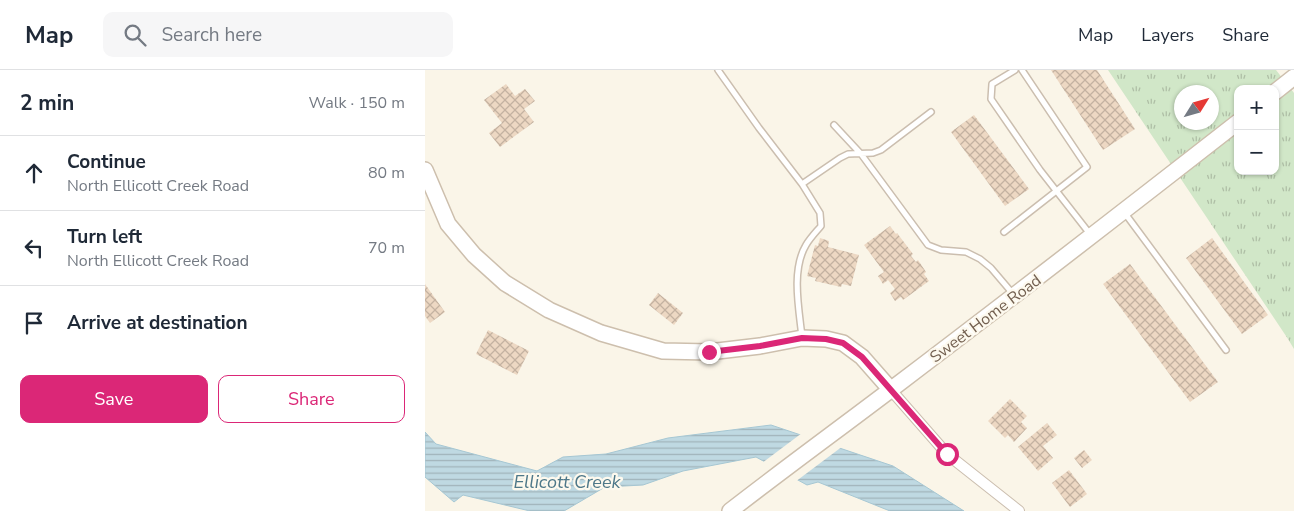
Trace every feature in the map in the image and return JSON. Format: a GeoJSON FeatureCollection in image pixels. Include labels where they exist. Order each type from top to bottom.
{"type":"FeatureCollection","features":[{"type":"Feature","properties":{"kind":"main road"},"geometry":{"type":"LineString","coordinates":[[1279,89],[1294,77]]}},
{"type":"Feature","properties":{"kind":"main road","name":"Sweet Home Road"},"geometry":{"type":"LineString","coordinates":[[730,511],[1014,296],[1234,125]]}},
{"type":"Feature","properties":{"kind":"main road"},"geometry":{"type":"LineString","coordinates":[[425,170],[448,224],[474,255],[505,282],[549,310],[601,333],[663,351],[709,352],[760,346],[802,338],[826,339],[843,343],[862,357],[891,390]]}},
{"type":"Feature","properties":{"kind":"street"},"geometry":{"type":"LineString","coordinates":[[891,390],[947,454],[1019,511]]}},
{"type":"Feature","properties":{"kind":"lane"},"geometry":{"type":"LineString","coordinates":[[718,70],[802,184],[820,213],[821,226],[805,246],[798,266],[797,290],[802,338]]}},
{"type":"Feature","properties":{"kind":"lane"},"geometry":{"type":"LineString","coordinates":[[1015,70],[993,84],[991,99],[1040,170],[1091,236]]}},
{"type":"Feature","properties":{"kind":"lane"},"geometry":{"type":"LineString","coordinates":[[1003,232],[1087,167],[1022,70]]}},
{"type":"Feature","properties":{"kind":"lane"},"geometry":{"type":"LineString","coordinates":[[802,184],[849,154],[873,153],[881,150],[931,112]]}},
{"type":"Feature","properties":{"kind":"lane"},"geometry":{"type":"LineString","coordinates":[[834,125],[861,154],[927,245],[941,250],[966,252],[979,259],[995,272],[1014,296]]}},
{"type":"Feature","properties":{"kind":"lane"},"geometry":{"type":"LineString","coordinates":[[1124,211],[1225,350]]}},
{"type":"Feature","properties":{"kind":"green space"},"geometry":{"type":"Polygon","coordinates":[[[1108,70],[1276,70],[1294,93],[1294,349],[1108,70]]]}},
{"type":"Feature","properties":{"kind":"water","name":"Ellicott Creek"},"geometry":{"type":"Polygon","coordinates":[[[771,425],[893,466],[964,511],[890,511],[818,482],[807,485],[756,457],[683,471],[643,485],[605,487],[564,511],[530,511],[463,495],[454,502],[425,477],[425,432],[436,444],[537,471],[563,457],[606,454],[668,438],[771,425]]]}},
{"type":"Feature","properties":{"kind":"pier"},"geometry":{"type":"Polygon","coordinates":[[[802,433],[843,446],[795,482],[762,463],[802,433]]]}},
{"type":"Feature","properties":{"kind":"building"},"geometry":{"type":"Polygon","coordinates":[[[1051,70],[1097,70],[1135,129],[1103,150],[1051,70]]]}},
{"type":"Feature","properties":{"kind":"building"},"geometry":{"type":"Polygon","coordinates":[[[506,84],[515,96],[525,89],[535,101],[524,109],[534,122],[500,147],[489,133],[502,123],[484,100],[506,84]]]}},
{"type":"Feature","properties":{"kind":"building"},"geometry":{"type":"Polygon","coordinates":[[[974,115],[1029,189],[1005,206],[951,132],[974,115]]]}},
{"type":"Feature","properties":{"kind":"building"},"geometry":{"type":"Polygon","coordinates":[[[890,226],[913,254],[911,256],[916,262],[918,260],[926,272],[924,274],[929,281],[903,300],[901,297],[895,301],[890,293],[895,289],[888,280],[883,284],[878,276],[884,272],[864,245],[890,226]]]}},
{"type":"Feature","properties":{"kind":"building"},"geometry":{"type":"Polygon","coordinates":[[[820,238],[829,241],[828,247],[859,255],[851,286],[842,284],[841,287],[815,281],[816,278],[807,276],[815,245],[818,246],[820,238]]]}},
{"type":"Feature","properties":{"kind":"building"},"geometry":{"type":"Polygon","coordinates":[[[1212,238],[1268,315],[1242,334],[1186,258],[1212,238]]]}},
{"type":"Feature","properties":{"kind":"building"},"geometry":{"type":"Polygon","coordinates":[[[1130,264],[1218,382],[1190,402],[1103,284],[1130,264]]]}},
{"type":"Feature","properties":{"kind":"building"},"geometry":{"type":"Polygon","coordinates":[[[425,284],[445,312],[430,323],[425,316],[425,284]]]}},
{"type":"Feature","properties":{"kind":"building"},"geometry":{"type":"Polygon","coordinates":[[[658,293],[683,313],[674,325],[649,305],[658,293]]]}},
{"type":"Feature","properties":{"kind":"building"},"geometry":{"type":"Polygon","coordinates":[[[488,330],[529,351],[517,375],[476,354],[488,330]]]}},
{"type":"Feature","properties":{"kind":"building"},"geometry":{"type":"Polygon","coordinates":[[[1010,399],[1027,416],[1021,422],[1027,428],[1014,442],[1008,435],[1005,438],[988,421],[1010,399]]]}},
{"type":"Feature","properties":{"kind":"building"},"geometry":{"type":"Polygon","coordinates":[[[1047,423],[1057,435],[1043,446],[1053,458],[1038,471],[1018,447],[1047,423]]]}},
{"type":"Feature","properties":{"kind":"building"},"geometry":{"type":"Polygon","coordinates":[[[1084,450],[1092,460],[1082,468],[1074,458],[1084,450]]]}},
{"type":"Feature","properties":{"kind":"building"},"geometry":{"type":"Polygon","coordinates":[[[1069,470],[1087,494],[1070,507],[1052,483],[1069,470]]]}},
{"type":"Feature","properties":{"kind":"route"},"geometry":{"type":"LineString","coordinates":[[709,352],[760,346],[802,338],[826,339],[843,343],[862,357],[878,374],[947,454]]}}]}
